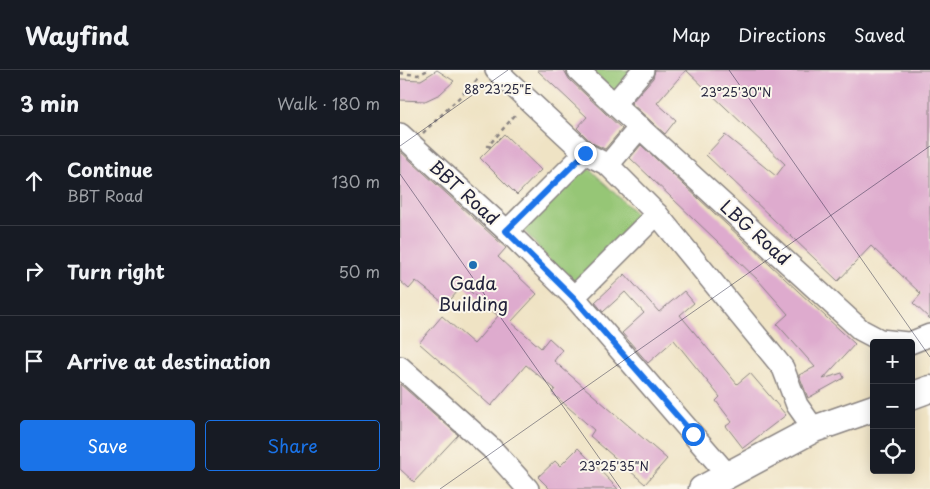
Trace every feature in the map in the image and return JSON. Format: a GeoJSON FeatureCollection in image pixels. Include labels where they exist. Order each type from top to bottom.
{"type":"FeatureCollection","features":[{"type":"Feature","properties":{"kind":"main road"},"geometry":{"type":"LineString","coordinates":[[915,395],[930,389]]}},
{"type":"Feature","properties":{"kind":"main road"},"geometry":{"type":"LineString","coordinates":[[702,489],[814,429],[870,409]]}},
{"type":"Feature","properties":{"kind":"street","name":"LBG Road"},"geometry":{"type":"LineString","coordinates":[[578,70],[861,330],[878,339]]}},
{"type":"Feature","properties":{"kind":"street"},"geometry":{"type":"LineString","coordinates":[[614,104],[643,70]]}},
{"type":"Feature","properties":{"kind":"street"},"geometry":{"type":"LineString","coordinates":[[488,73],[529,100],[585,153],[608,165],[657,214],[783,368],[797,405],[814,429]]}},
{"type":"Feature","properties":{"kind":"street"},"geometry":{"type":"LineString","coordinates":[[608,165],[640,127]]}},
{"type":"Feature","properties":{"kind":"street","name":"BBT Road"},"geometry":{"type":"LineString","coordinates":[[406,140],[506,231],[574,298],[727,474]]}},
{"type":"Feature","properties":{"kind":"street"},"geometry":{"type":"LineString","coordinates":[[506,231],[585,153]]}},
{"type":"Feature","properties":{"kind":"street"},"geometry":{"type":"LineString","coordinates":[[574,298],[657,214]]}},
{"type":"Feature","properties":{"kind":"street","name":"LBG Road"},"geometry":{"type":"LineString","coordinates":[[915,340],[930,335]]}},
{"type":"Feature","properties":{"kind":"street"},"geometry":{"type":"LineString","coordinates":[[400,367],[491,448],[528,489]]}},
{"type":"Feature","properties":{"kind":"path"},"geometry":{"type":"LineString","coordinates":[[400,73],[418,75],[428,70]]}},
{"type":"Feature","properties":{"kind":"path"},"geometry":{"type":"LineString","coordinates":[[406,140],[488,73]]}},
{"type":"Feature","properties":{"kind":"path"},"geometry":{"type":"LineString","coordinates":[[491,147],[488,146],[529,100]]}},
{"type":"Feature","properties":{"kind":"green space"},"geometry":{"type":"Polygon","coordinates":[[[591,70],[635,70],[615,92],[591,70]]]}},
{"type":"Feature","properties":{"kind":"green space"},"geometry":{"type":"Polygon","coordinates":[[[580,169],[585,172],[590,169],[637,215],[634,219],[636,224],[577,283],[573,281],[568,282],[522,228],[580,169]]]}},
{"type":"Feature","properties":{"kind":"building"},"geometry":{"type":"Polygon","coordinates":[[[437,70],[454,81],[440,94],[425,101],[400,100],[400,79],[421,80],[437,70]]]}},
{"type":"Feature","properties":{"kind":"building"},"geometry":{"type":"Polygon","coordinates":[[[537,70],[564,70],[569,79],[622,129],[605,149],[592,143],[577,128],[587,117],[537,70]]]}},
{"type":"Feature","properties":{"kind":"building"},"geometry":{"type":"Polygon","coordinates":[[[655,70],[686,70],[657,103],[676,120],[665,134],[631,103],[653,78],[655,70]]]}},
{"type":"Feature","properties":{"kind":"building"},"geometry":{"type":"Polygon","coordinates":[[[686,70],[930,70],[930,319],[913,303],[921,294],[871,246],[838,281],[706,155],[725,135],[776,176],[785,164],[686,70]]]}},
{"type":"Feature","properties":{"kind":"building"},"geometry":{"type":"Polygon","coordinates":[[[504,134],[541,170],[517,195],[480,158],[504,134]]]}},
{"type":"Feature","properties":{"kind":"building"},"geometry":{"type":"Polygon","coordinates":[[[641,145],[855,344],[823,379],[842,373],[844,378],[808,398],[799,375],[815,367],[777,324],[788,314],[758,280],[630,158],[641,145]]]}},
{"type":"Feature","properties":{"kind":"building"},"geometry":{"type":"Polygon","coordinates":[[[400,151],[506,248],[498,257],[537,294],[511,322],[541,348],[549,338],[562,350],[554,361],[667,459],[645,484],[590,436],[594,430],[552,393],[555,389],[526,365],[491,406],[419,343],[442,316],[474,344],[498,316],[463,285],[446,305],[416,281],[409,289],[400,281],[400,151]]]}},
{"type":"Feature","properties":{"kind":"building"},"geometry":{"type":"Polygon","coordinates":[[[625,274],[659,312],[684,291],[694,303],[680,315],[737,384],[750,373],[786,415],[743,448],[726,426],[732,422],[716,401],[720,397],[674,340],[648,363],[622,333],[644,313],[625,292],[603,312],[595,302],[625,274]]]}},
{"type":"Feature","properties":{"kind":"building"},"geometry":{"type":"Polygon","coordinates":[[[400,384],[458,435],[414,482],[400,469],[400,384]]]}},
{"type":"Feature","properties":{"kind":"building"},"geometry":{"type":"Polygon","coordinates":[[[578,448],[618,489],[550,489],[538,477],[555,461],[560,466],[578,448]]]}},
{"type":"Feature","properties":{"kind":"place","name":"Gada Building"},"geometry":{"type":"Point","coordinates":[473,265]}},
{"type":"Feature","properties":{"kind":"route"},"geometry":{"type":"LineString","coordinates":[[585,153],[506,231],[574,298],[693,434]]}}]}
